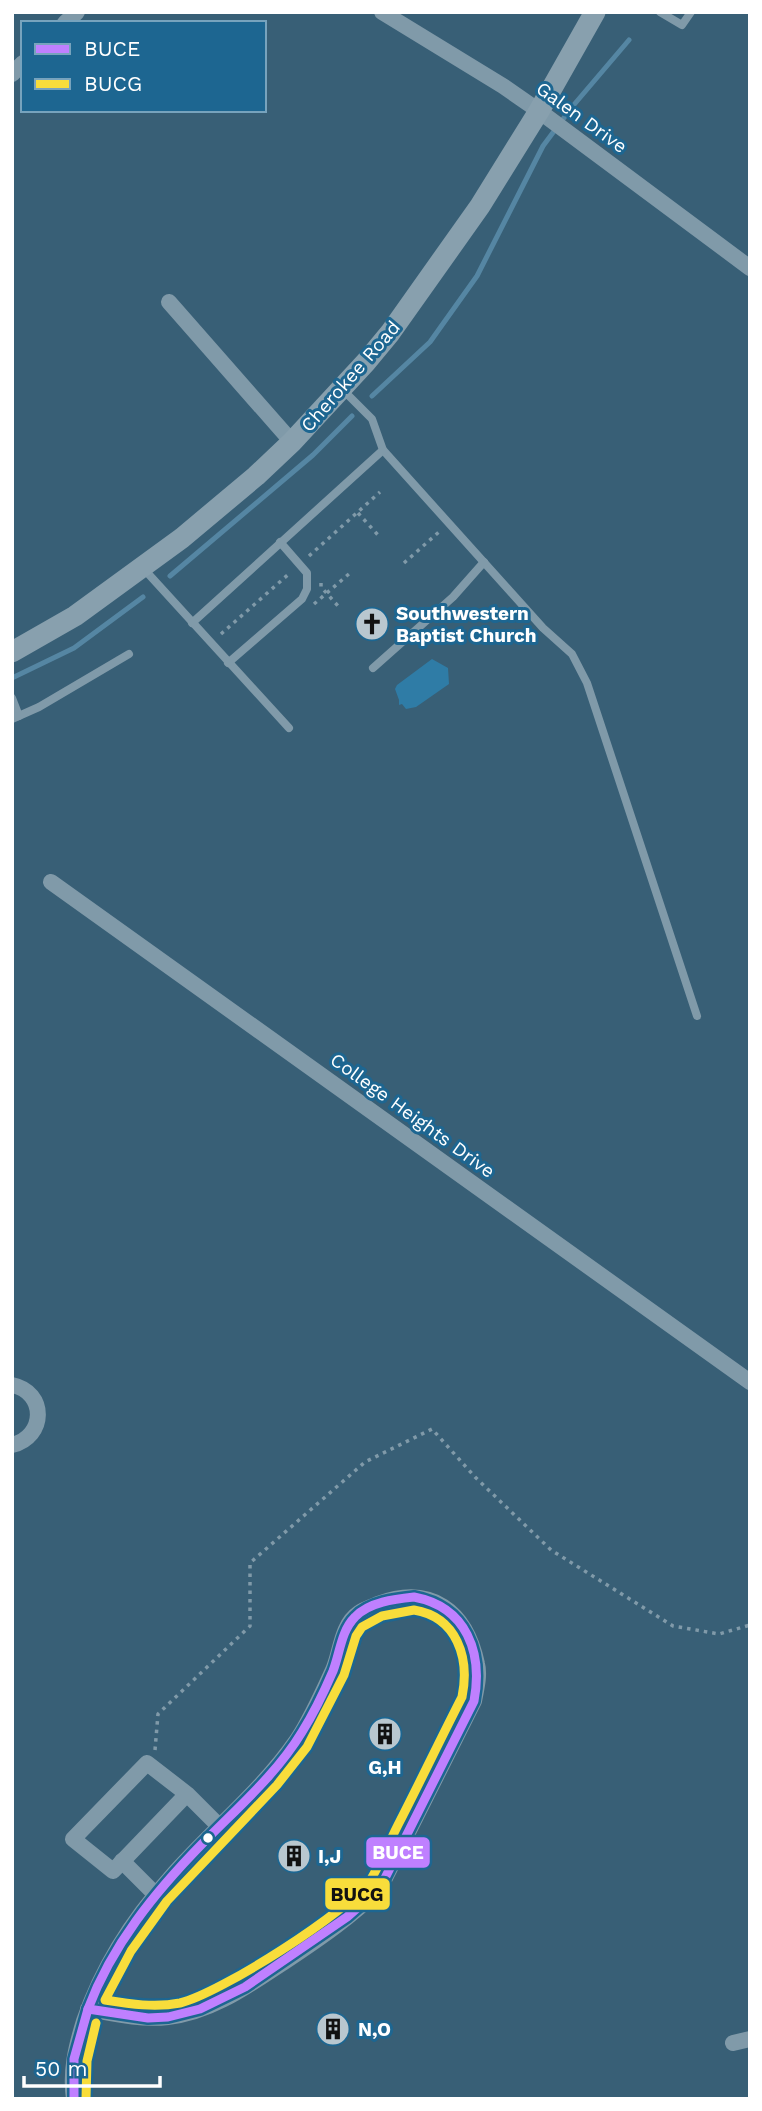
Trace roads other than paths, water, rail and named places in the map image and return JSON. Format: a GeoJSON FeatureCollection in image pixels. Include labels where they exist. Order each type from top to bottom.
{"type":"FeatureCollection","features":[{"type":"Feature","properties":{"kind":"main road","name":"Cherokee Road"},"geometry":{"type":"LineString","coordinates":[[12,652],[75,616],[143,568],[210,515],[292,442],[390,333],[436,270],[480,206],[595,12]]}},
{"type":"Feature","properties":{"kind":"street","name":"Galen Drive"},"geometry":{"type":"LineString","coordinates":[[382,12],[539,110],[750,268]]}},
{"type":"Feature","properties":{"kind":"street"},"geometry":{"type":"LineString","coordinates":[[169,302],[292,442]]}},
{"type":"Feature","properties":{"kind":"street","name":"College Heights Drive"},"geometry":{"type":"LineString","coordinates":[[51,882],[750,1382]]}},
{"type":"Feature","properties":{"kind":"street"},"geometry":{"type":"LineString","coordinates":[[12,1385],[30,1393],[37,1403],[39,1414],[37,1426],[31,1436],[12,1445]]}},
{"type":"Feature","properties":{"kind":"street"},"geometry":{"type":"LineString","coordinates":[[74,2099],[75,2049],[88,2009],[120,1946],[171,1876],[254,1793],[297,1739],[334,1667],[347,1625],[357,1614],[390,1600],[412,1596],[446,1606],[462,1625],[478,1667],[474,1701],[380,1888],[359,1909],[242,1990],[214,2005],[171,2017],[147,2019],[88,2009]]}},
{"type":"Feature","properties":{"kind":"street"},"geometry":{"type":"LineString","coordinates":[[187,1794],[113,1871],[73,1839],[151,1756],[220,1827]]}},
{"type":"Feature","properties":{"kind":"street"},"geometry":{"type":"LineString","coordinates":[[122,1861],[156,1895]]}},
{"type":"Feature","properties":{"kind":"street"},"geometry":{"type":"LineString","coordinates":[[733,2043],[750,2039]]}},
{"type":"Feature","properties":{"kind":"lane"},"geometry":{"type":"LineString","coordinates":[[660,12],[682,25],[691,12]]}},
{"type":"Feature","properties":{"kind":"lane"},"geometry":{"type":"LineString","coordinates":[[341,388],[372,419],[383,450],[543,628],[572,654],[587,683],[697,1016]]}},
{"type":"Feature","properties":{"kind":"lane"},"geometry":{"type":"LineString","coordinates":[[192,623],[383,450]]}},
{"type":"Feature","properties":{"kind":"lane"},"geometry":{"type":"LineString","coordinates":[[229,663],[302,599],[307,590],[307,573],[280,542]]}},
{"type":"Feature","properties":{"kind":"lane"},"geometry":{"type":"LineString","coordinates":[[373,668],[453,597],[484,562]]}},
{"type":"Feature","properties":{"kind":"lane"},"geometry":{"type":"LineString","coordinates":[[143,568],[289,728]]}},
{"type":"Feature","properties":{"kind":"lane"},"geometry":{"type":"LineString","coordinates":[[12,698],[16,718],[130,654]]}},
{"type":"Feature","properties":{"kind":"waterway"},"geometry":{"type":"LineString","coordinates":[[372,396],[430,342],[477,276],[543,146],[629,40]]}},
{"type":"Feature","properties":{"kind":"waterway"},"geometry":{"type":"LineString","coordinates":[[170,576],[313,455],[352,416]]}},
{"type":"Feature","properties":{"kind":"waterway"},"geometry":{"type":"LineString","coordinates":[[12,678],[74,648],[143,597]]}},
{"type":"Feature","properties":{"kind":"place","name":"Southwestern Baptist Church"},"geometry":{"type":"Point","coordinates":[372,624]}},
{"type":"Feature","properties":{"kind":"place","name":"G,H"},"geometry":{"type":"Point","coordinates":[385,1734]}},
{"type":"Feature","properties":{"kind":"place","name":"I,J"},"geometry":{"type":"Point","coordinates":[294,1856]}},
{"type":"Feature","properties":{"kind":"place","name":"N,O"},"geometry":{"type":"Point","coordinates":[333,2029]}}]}
